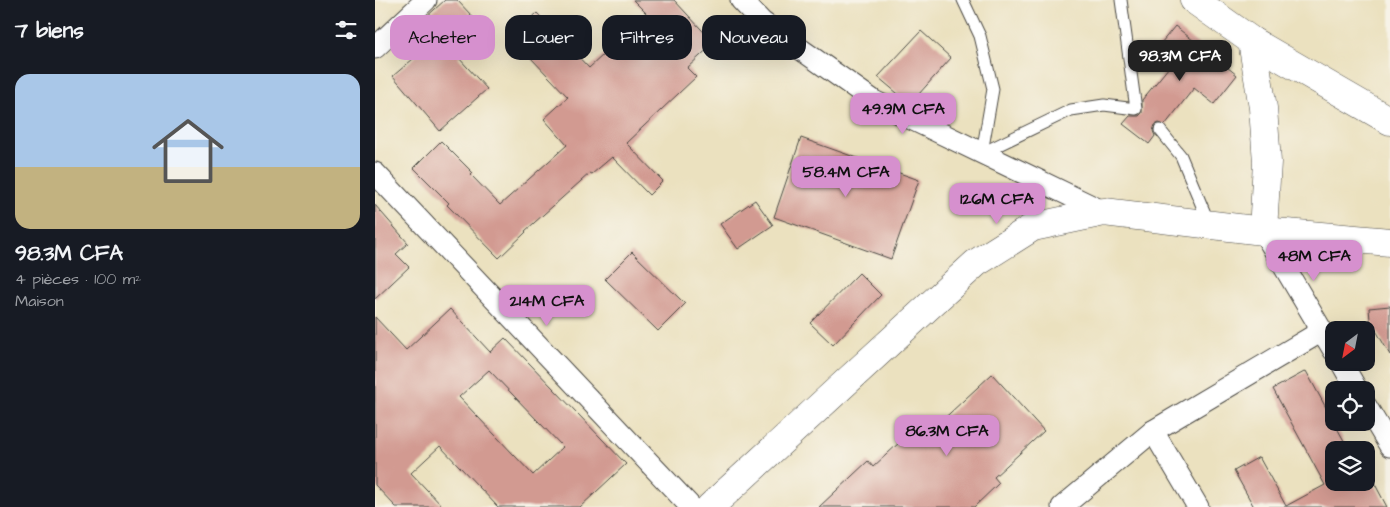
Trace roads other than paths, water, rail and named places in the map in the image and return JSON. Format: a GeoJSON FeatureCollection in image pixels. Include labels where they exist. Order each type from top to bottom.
{"type":"FeatureCollection","features":[{"type":"Feature","properties":{"kind":"street"},"geometry":{"type":"LineString","coordinates":[[375,48],[426,0]]}},
{"type":"Feature","properties":{"kind":"street"},"geometry":{"type":"LineString","coordinates":[[741,0],[762,22],[874,101],[1104,212]]}},
{"type":"Feature","properties":{"kind":"street"},"geometry":{"type":"LineString","coordinates":[[1194,0],[1252,41],[1390,121]]}},
{"type":"Feature","properties":{"kind":"street"},"geometry":{"type":"LineString","coordinates":[[1252,41],[1263,108],[1266,153],[1263,231],[1325,336]]}},
{"type":"Feature","properties":{"kind":"street"},"geometry":{"type":"LineString","coordinates":[[375,173],[691,507]]}},
{"type":"Feature","properties":{"kind":"street"},"geometry":{"type":"LineString","coordinates":[[711,507],[976,263],[1033,227],[1104,212],[1263,231],[1390,242]]}},
{"type":"Feature","properties":{"kind":"street"},"geometry":{"type":"LineString","coordinates":[[1063,507],[1153,431],[1322,331]]}},
{"type":"Feature","properties":{"kind":"street"},"geometry":{"type":"LineString","coordinates":[[1375,421],[1390,446]]}},
{"type":"Feature","properties":{"kind":"street"},"geometry":{"type":"LineString","coordinates":[[1153,431],[1198,507]]}},
{"type":"Feature","properties":{"kind":"lane"},"geometry":{"type":"LineString","coordinates":[[963,0],[980,36],[993,89],[982,153]]}},
{"type":"Feature","properties":{"kind":"lane"},"geometry":{"type":"LineString","coordinates":[[982,153],[1071,110],[1104,105],[1136,108],[1121,0]]}},
{"type":"Feature","properties":{"kind":"lane"},"geometry":{"type":"LineString","coordinates":[[1161,130],[1181,156],[1209,224]]}}]}
